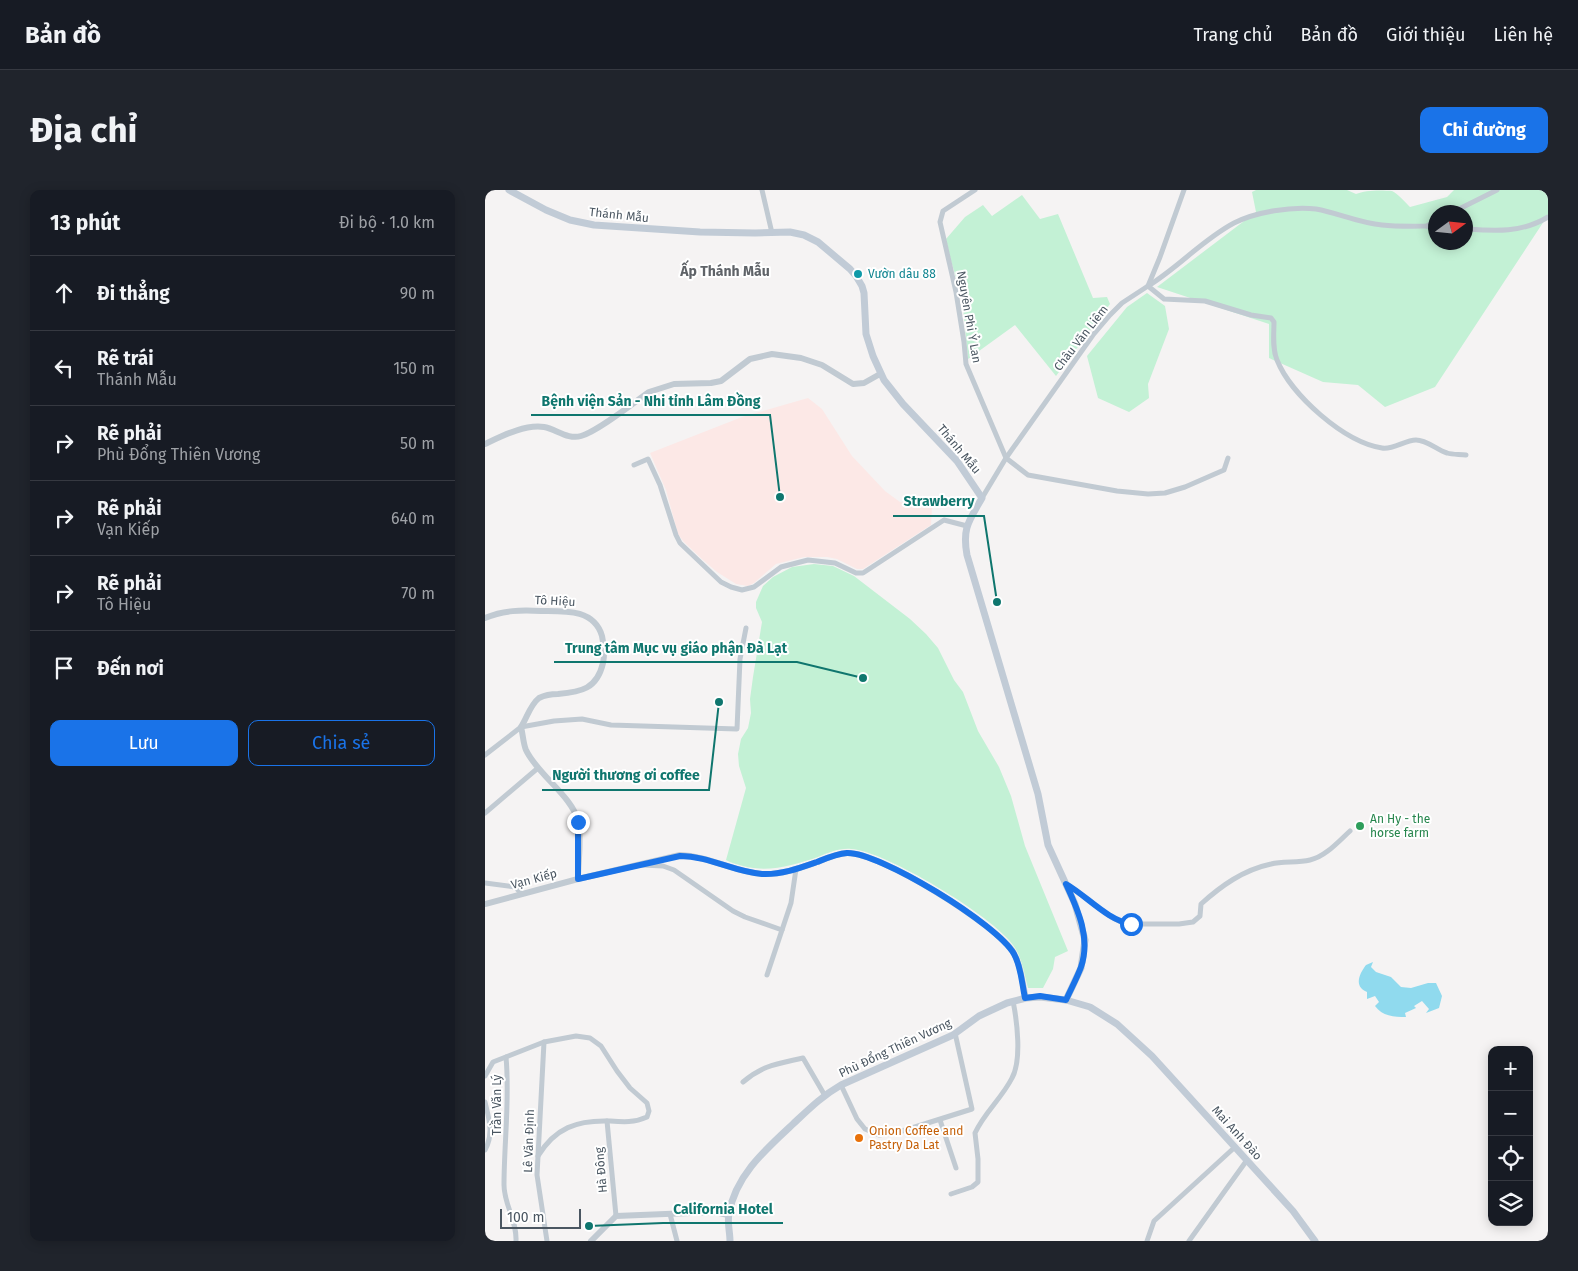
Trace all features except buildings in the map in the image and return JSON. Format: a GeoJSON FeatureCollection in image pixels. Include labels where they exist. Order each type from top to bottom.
{"type":"FeatureCollection","features":[{"type":"Feature","properties":{"kind":"main road","name":"Thánh Mẫu"},"geometry":{"type":"LineString","coordinates":[[509,190],[546,210],[571,220],[594,225],[708,232],[790,232],[804,235],[818,242],[856,276],[864,293],[866,334],[880,374],[903,404],[957,461],[982,498]]}},
{"type":"Feature","properties":{"kind":"main road"},"geometry":{"type":"LineString","coordinates":[[982,498],[967,526],[964,540],[973,579],[990,630],[1035,785],[1048,845],[1079,915],[1085,940],[1081,968],[1066,1000]]}},
{"type":"Feature","properties":{"kind":"main road","name":"Phù Đổng Thiên Vương"},"geometry":{"type":"LineString","coordinates":[[730,1241],[728,1215],[740,1183],[760,1154],[824,1094],[955,1033],[979,1016],[1001,1005],[1040,996],[1066,1000],[1090,1008],[1117,1024],[1138,1044]]}},
{"type":"Feature","properties":{"kind":"main road","name":"Mai Anh Đào"},"geometry":{"type":"LineString","coordinates":[[1138,1044],[1152,1056],[1293,1211],[1315,1241]]}},
{"type":"Feature","properties":{"kind":"street"},"geometry":{"type":"LineString","coordinates":[[762,190],[772,233]]}},
{"type":"Feature","properties":{"kind":"street","name":"Nguyên Phi Ỷ Lan"},"geometry":{"type":"LineString","coordinates":[[975,190],[943,211],[940,218],[956,292],[966,364],[1006,458]]}},
{"type":"Feature","properties":{"kind":"street"},"geometry":{"type":"LineString","coordinates":[[1184,190],[1148,286],[1164,299],[1205,301],[1251,315],[1271,318],[1275,322],[1274,349],[1282,371],[1301,395],[1324,419],[1363,442],[1384,449],[1415,440],[1448,454],[1466,455]]}},
{"type":"Feature","properties":{"kind":"street"},"geometry":{"type":"LineString","coordinates":[[1467,205],[1497,190]]}},
{"type":"Feature","properties":{"kind":"street","name":"Châu Văn Liêm"},"geometry":{"type":"LineString","coordinates":[[982,498],[1006,458],[1103,322],[1123,303],[1160,278],[1209,238],[1243,220],[1281,210],[1314,209],[1382,225],[1426,226]]}},
{"type":"Feature","properties":{"kind":"street"},"geometry":{"type":"LineString","coordinates":[[1473,229],[1497,231],[1519,229],[1532,226],[1548,217]]}},
{"type":"Feature","properties":{"kind":"street"},"geometry":{"type":"LineString","coordinates":[[485,444],[505,435],[532,427],[545,427],[569,436],[581,436],[595,430],[657,388],[674,384],[717,382],[727,378],[750,359],[763,355],[772,354],[801,358],[822,365],[853,384],[864,382],[880,374]]}},
{"type":"Feature","properties":{"kind":"street"},"geometry":{"type":"LineString","coordinates":[[1006,458],[1028,475],[1117,491],[1149,494],[1165,493],[1185,487],[1224,470],[1228,458]]}},
{"type":"Feature","properties":{"kind":"street"},"geometry":{"type":"LineString","coordinates":[[634,465],[649,459],[680,543],[721,582],[742,590],[754,587],[781,568],[808,560],[835,563],[856,573],[863,573],[944,520],[967,526]]}},
{"type":"Feature","properties":{"kind":"street","name":"Tô Hiệu"},"geometry":{"type":"LineString","coordinates":[[485,618],[494,614],[511,611],[577,612],[591,619],[601,634],[604,662],[595,682],[585,689],[543,696],[535,702],[521,727]]}},
{"type":"Feature","properties":{"kind":"street"},"geometry":{"type":"LineString","coordinates":[[485,755],[521,727],[582,719],[611,725],[737,729],[740,659],[746,628]]}},
{"type":"Feature","properties":{"kind":"street"},"geometry":{"type":"LineString","coordinates":[[521,727],[527,750],[538,768],[566,800],[577,818],[579,830],[578,879]]}},
{"type":"Feature","properties":{"kind":"street"},"geometry":{"type":"LineString","coordinates":[[485,813],[538,768]]}},
{"type":"Feature","properties":{"kind":"street"},"geometry":{"type":"LineString","coordinates":[[1066,884],[1111,917],[1121,922],[1131,924],[1179,924],[1193,922],[1200,916],[1201,904],[1223,885],[1244,873],[1271,863],[1312,860],[1331,849],[1350,831]]}},
{"type":"Feature","properties":{"kind":"street","name":"Vạn Kiếp"},"geometry":{"type":"LineString","coordinates":[[485,904],[671,857],[688,856],[761,874],[796,868],[849,853],[871,859],[920,884],[953,903],[1001,939],[1016,959],[1025,998]]}},
{"type":"Feature","properties":{"kind":"street"},"geometry":{"type":"LineString","coordinates":[[639,865],[663,866],[673,870],[739,914],[782,930]]}},
{"type":"Feature","properties":{"kind":"street"},"geometry":{"type":"LineString","coordinates":[[767,975],[791,903],[796,868]]}},
{"type":"Feature","properties":{"kind":"street"},"geometry":{"type":"LineString","coordinates":[[485,883],[515,887],[522,894]]}},
{"type":"Feature","properties":{"kind":"street"},"geometry":{"type":"LineString","coordinates":[[951,1194],[972,1187],[978,1182],[975,1132],[1014,1076],[1017,1034],[1013,1001]]}},
{"type":"Feature","properties":{"kind":"street"},"geometry":{"type":"LineString","coordinates":[[841,1085],[857,1119],[865,1129],[879,1134],[899,1132],[972,1109],[955,1033]]}},
{"type":"Feature","properties":{"kind":"street"},"geometry":{"type":"LineString","coordinates":[[485,1076],[493,1062],[544,1042],[576,1036],[591,1038],[601,1046],[630,1088],[647,1103],[649,1111],[647,1116],[638,1121],[626,1123],[607,1121],[582,1124],[563,1129],[546,1142],[538,1156]]}},
{"type":"Feature","properties":{"kind":"street","name":"Lê Văn Định"},"geometry":{"type":"LineString","coordinates":[[544,1042],[538,1185],[547,1241]]}},
{"type":"Feature","properties":{"kind":"street","name":"Trần Văn Lý"},"geometry":{"type":"LineString","coordinates":[[506,1057],[507,1142],[504,1184],[505,1199],[514,1219],[517,1232],[516,1241]]}},
{"type":"Feature","properties":{"kind":"street"},"geometry":{"type":"LineString","coordinates":[[743,1082],[755,1071],[769,1065],[803,1058],[824,1094]]}},
{"type":"Feature","properties":{"kind":"street"},"geometry":{"type":"LineString","coordinates":[[485,1102],[491,1132],[485,1150]]}},
{"type":"Feature","properties":{"kind":"street"},"geometry":{"type":"LineString","coordinates":[[940,1120],[956,1168]]}},
{"type":"Feature","properties":{"kind":"street","name":"Hà Đông"},"geometry":{"type":"LineString","coordinates":[[607,1121],[616,1216]]}},
{"type":"Feature","properties":{"kind":"street"},"geometry":{"type":"LineString","coordinates":[[1147,1241],[1154,1221],[1235,1147]]}},
{"type":"Feature","properties":{"kind":"street"},"geometry":{"type":"LineString","coordinates":[[1189,1241],[1247,1160]]}},
{"type":"Feature","properties":{"kind":"street"},"geometry":{"type":"LineString","coordinates":[[593,1240],[616,1216],[715,1212],[728,1215]]}},
{"type":"Feature","properties":{"kind":"street"},"geometry":{"type":"LineString","coordinates":[[670,1214],[677,1241]]}},
{"type":"Feature","properties":{"kind":"shaded area"},"geometry":{"type":"Polygon","coordinates":[[[808,398],[822,409],[852,456],[885,491],[900,502],[932,508],[931,525],[863,569],[857,569],[837,559],[804,557],[776,564],[748,586],[736,584],[703,560],[678,534],[666,490],[650,453],[742,417],[808,398]]]}},
{"type":"Feature","properties":{"kind":"green space"},"geometry":{"type":"Polygon","coordinates":[[[1256,190],[1347,190],[1356,194],[1373,191],[1392,191],[1410,207],[1447,197],[1454,190],[1548,190],[1548,215],[1435,387],[1385,407],[1358,385],[1323,382],[1269,358],[1269,324],[1157,287],[1256,212],[1252,192],[1256,190]]]}},
{"type":"Feature","properties":{"kind":"green space"},"geometry":{"type":"Polygon","coordinates":[[[1022,195],[1040,219],[1058,214],[1093,298],[1107,297],[1110,304],[1056,376],[1015,325],[968,359],[962,297],[946,239],[965,217],[983,205],[992,216],[1022,195]]]}},
{"type":"Feature","properties":{"kind":"green space"},"geometry":{"type":"Polygon","coordinates":[[[1147,293],[1165,306],[1169,329],[1148,384],[1149,398],[1129,412],[1098,398],[1087,356],[1127,307],[1147,293]]]}},
{"type":"Feature","properties":{"kind":"green space"},"geometry":{"type":"Polygon","coordinates":[[[814,564],[833,566],[854,576],[910,619],[938,648],[954,680],[963,692],[978,731],[999,767],[1011,796],[1025,846],[1068,951],[1055,957],[1053,969],[1043,988],[1028,988],[1019,955],[1013,945],[984,918],[937,887],[888,860],[867,852],[842,849],[791,865],[762,869],[743,866],[726,860],[746,788],[739,766],[738,754],[741,739],[748,728],[751,713],[750,699],[762,622],[756,608],[756,602],[763,586],[773,577],[792,567],[814,564]]]}},
{"type":"Feature","properties":{"kind":"water"},"geometry":{"type":"Polygon","coordinates":[[[1373,962],[1371,967],[1376,972],[1391,977],[1401,987],[1411,988],[1428,983],[1436,983],[1442,996],[1439,1008],[1426,1013],[1429,1009],[1422,1001],[1414,1006],[1416,1008],[1405,1013],[1406,1017],[1393,1016],[1381,1012],[1375,1006],[1379,1002],[1375,996],[1367,999],[1367,992],[1359,983],[1360,975],[1366,965],[1373,962]]]}},
{"type":"Feature","properties":{"kind":"place","name":"Vườn dâu 88"},"geometry":{"type":"Point","coordinates":[858,274]}},
{"type":"Feature","properties":{"kind":"place","name":"Bệnh viện Sản - Nhi tỉnh Lâm Đồng"},"geometry":{"type":"Point","coordinates":[780,497]}},
{"type":"Feature","properties":{"kind":"place","name":"Strawberry"},"geometry":{"type":"Point","coordinates":[997,602]}},
{"type":"Feature","properties":{"kind":"place","name":"Trung tâm Mục vụ giáo phận Đà Lạt"},"geometry":{"type":"Point","coordinates":[863,678]}},
{"type":"Feature","properties":{"kind":"place","name":"Người thương ơi coffee"},"geometry":{"type":"Point","coordinates":[719,702]}},
{"type":"Feature","properties":{"kind":"place","name":"An Hy - the horse farm"},"geometry":{"type":"Point","coordinates":[1360,826]}},
{"type":"Feature","properties":{"kind":"place","name":"Onion Coffee and Pastry Da Lat"},"geometry":{"type":"Point","coordinates":[859,1138]}},
{"type":"Feature","properties":{"kind":"place","name":"California Hotel"},"geometry":{"type":"Point","coordinates":[589,1226]}},
{"type":"Feature","properties":{"kind":"district","name":"Ấp Thánh Mẫu"},"geometry":{"type":"Point","coordinates":[725,271]}},
{"type":"Feature","properties":{"kind":"route"},"geometry":{"type":"LineString","coordinates":[[578,822],[578,879],[680,856],[697,857],[752,872],[770,874],[841,854],[862,855],[898,871],[953,903],[995,933],[1014,954],[1025,998],[1040,996],[1066,1000],[1081,968],[1085,940],[1079,915],[1066,884],[1111,917],[1131,924]]}}]}
